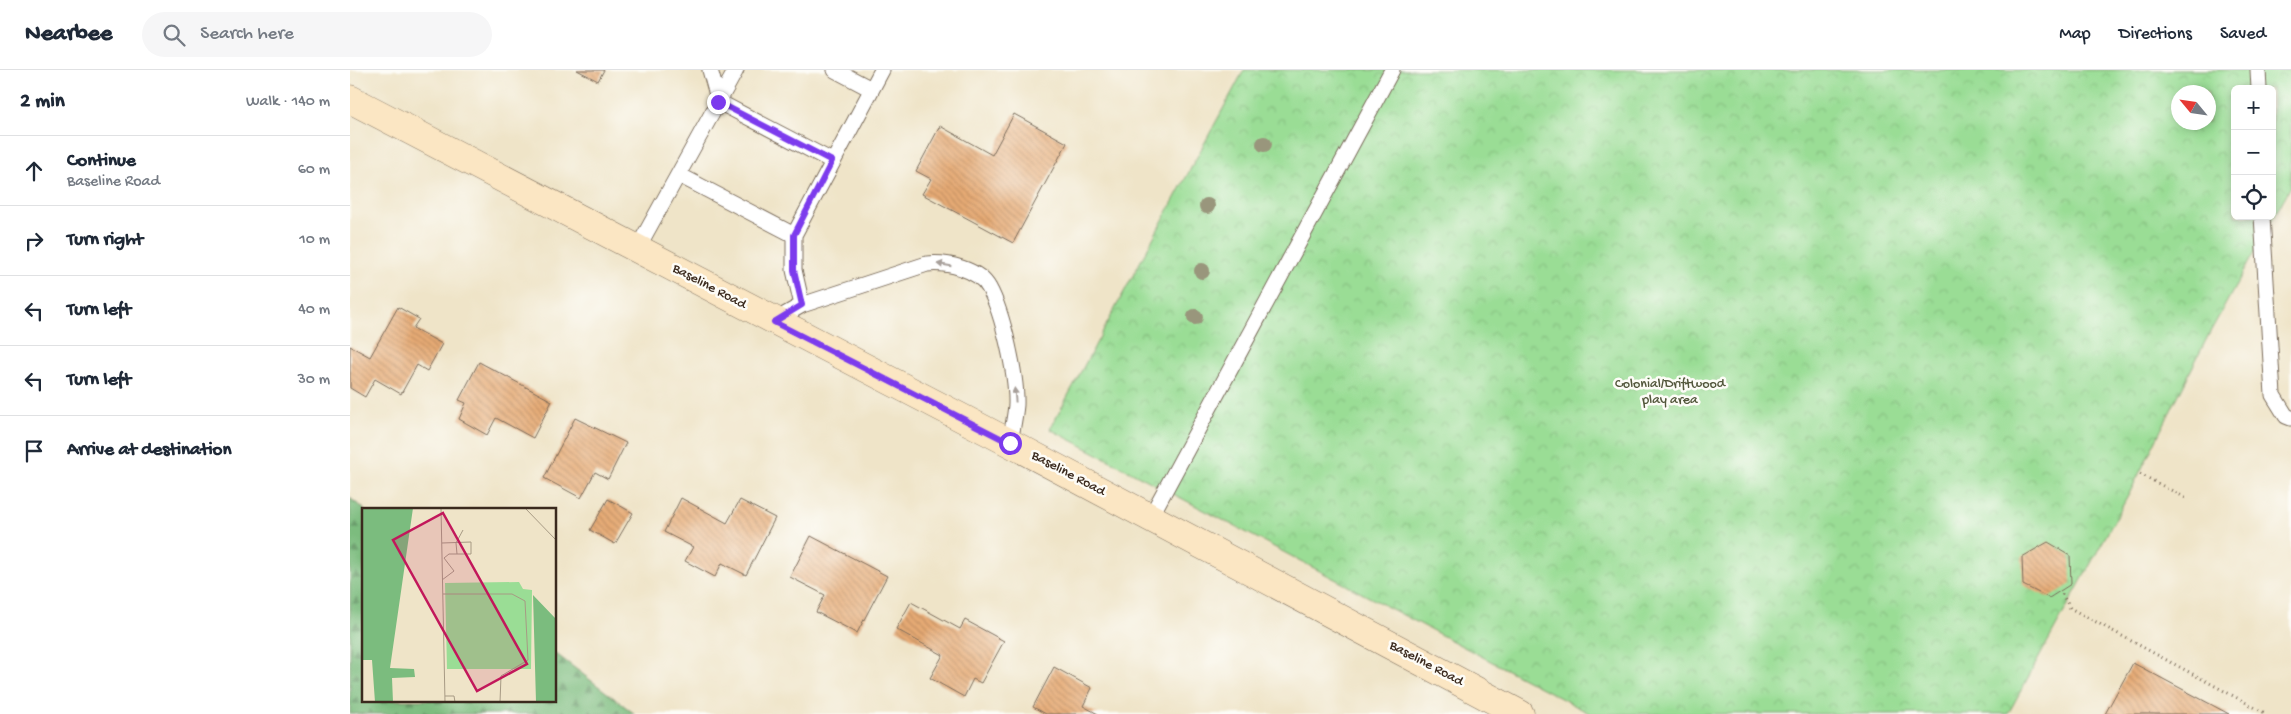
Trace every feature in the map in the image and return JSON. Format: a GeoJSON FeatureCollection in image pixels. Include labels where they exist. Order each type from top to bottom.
{"type":"FeatureCollection","features":[{"type":"Feature","properties":{"kind":"street","name":"Baseline Road"},"geometry":{"type":"LineString","coordinates":[[350,98],[774,322],[1010,443],[1520,714]]}},
{"type":"Feature","properties":{"kind":"lane"},"geometry":{"type":"LineString","coordinates":[[710,70],[718,102],[832,161]]}},
{"type":"Feature","properties":{"kind":"lane"},"geometry":{"type":"LineString","coordinates":[[637,249],[736,70]]}},
{"type":"Feature","properties":{"kind":"lane"},"geometry":{"type":"LineString","coordinates":[[835,70],[871,89]]}},
{"type":"Feature","properties":{"kind":"lane"},"geometry":{"type":"LineString","coordinates":[[802,305],[794,270],[794,235],[882,70]]}},
{"type":"Feature","properties":{"kind":"lane"},"geometry":{"type":"LineString","coordinates":[[1150,518],[1392,70]]}},
{"type":"Feature","properties":{"kind":"lane"},"geometry":{"type":"LineString","coordinates":[[2258,70],[2259,85]]}},
{"type":"Feature","properties":{"kind":"lane"},"geometry":{"type":"LineString","coordinates":[[679,175],[794,235]]}},
{"type":"Feature","properties":{"kind":"lane"},"geometry":{"type":"LineString","coordinates":[[2262,220],[2273,394],[2286,416],[2291,418]]}},
{"type":"Feature","properties":{"kind":"lane"},"geometry":{"type":"LineString","coordinates":[[774,322],[802,305],[927,264],[940,263],[951,265],[980,278],[989,287],[1004,328],[1013,373],[1016,404],[1010,443]]}},
{"type":"Feature","properties":{"kind":"path"},"geometry":{"type":"LineString","coordinates":[[2140,474],[2186,498]]}},
{"type":"Feature","properties":{"kind":"path"},"geometry":{"type":"LineString","coordinates":[[2062,594],[2070,608],[2267,714]]}},
{"type":"Feature","properties":{"kind":"green space","name":"Colonial/Driftwood play area"},"geometry":{"type":"Polygon","coordinates":[[[1244,70],[2291,70],[2291,186],[2276,213],[2276,85],[2231,85],[2231,220],[2272,220],[2209,334],[2129,494],[2008,714],[1591,714],[1050,429],[1244,70]]]}},
{"type":"Feature","properties":{"kind":"green space"},"geometry":{"type":"Polygon","coordinates":[[[350,498],[363,508],[362,702],[556,702],[556,654],[635,714],[350,714],[350,498]]]}},
{"type":"Feature","properties":{"kind":"building"},"geometry":{"type":"Polygon","coordinates":[[[577,70],[604,70],[598,81],[577,70]]]}},
{"type":"Feature","properties":{"kind":"building"},"geometry":{"type":"Polygon","coordinates":[[[1014,114],[1067,143],[1013,243],[922,194],[931,179],[916,171],[940,126],[992,155],[1014,114]]]}},
{"type":"Feature","properties":{"kind":"building"},"geometry":{"type":"Polygon","coordinates":[[[398,307],[419,319],[413,328],[442,344],[427,371],[417,365],[401,394],[375,379],[365,397],[350,388],[350,346],[370,357],[398,307]]]}},
{"type":"Feature","properties":{"kind":"building"},"geometry":{"type":"Polygon","coordinates":[[[479,362],[552,401],[533,438],[496,418],[487,435],[459,419],[466,403],[459,400],[479,362]]]}},
{"type":"Feature","properties":{"kind":"building"},"geometry":{"type":"Polygon","coordinates":[[[575,418],[626,443],[608,479],[595,472],[581,498],[544,478],[575,418]]]}},
{"type":"Feature","properties":{"kind":"building"},"geometry":{"type":"Polygon","coordinates":[[[681,498],[727,523],[740,500],[775,518],[746,575],[722,563],[715,577],[685,561],[693,547],[664,532],[681,498]]]}},
{"type":"Feature","properties":{"kind":"building"},"geometry":{"type":"Polygon","coordinates":[[[608,499],[633,513],[615,544],[590,530],[608,499]]]}},
{"type":"Feature","properties":{"kind":"building"},"geometry":{"type":"Polygon","coordinates":[[[811,536],[887,576],[857,633],[816,612],[825,595],[790,577],[811,536]]]}},
{"type":"Feature","properties":{"kind":"building"},"geometry":{"type":"Polygon","coordinates":[[[2048,542],[2070,555],[2071,584],[2049,598],[2023,585],[2022,557],[2048,542]]]}},
{"type":"Feature","properties":{"kind":"building"},"geometry":{"type":"Polygon","coordinates":[[[911,602],[960,629],[965,620],[1004,641],[981,683],[973,679],[964,697],[930,678],[943,655],[896,629],[911,602]]]}},
{"type":"Feature","properties":{"kind":"building"},"geometry":{"type":"Polygon","coordinates":[[[2133,663],[2229,714],[2105,714],[2133,663]]]}},
{"type":"Feature","properties":{"kind":"building"},"geometry":{"type":"Polygon","coordinates":[[[1054,667],[1092,688],[1083,706],[1098,714],[1046,714],[1033,707],[1054,667]]]}},
{"type":"Feature","properties":{"kind":"route"},"geometry":{"type":"LineString","coordinates":[[718,102],[832,161],[794,235],[794,270],[802,305],[774,322],[1010,443]]}}]}
